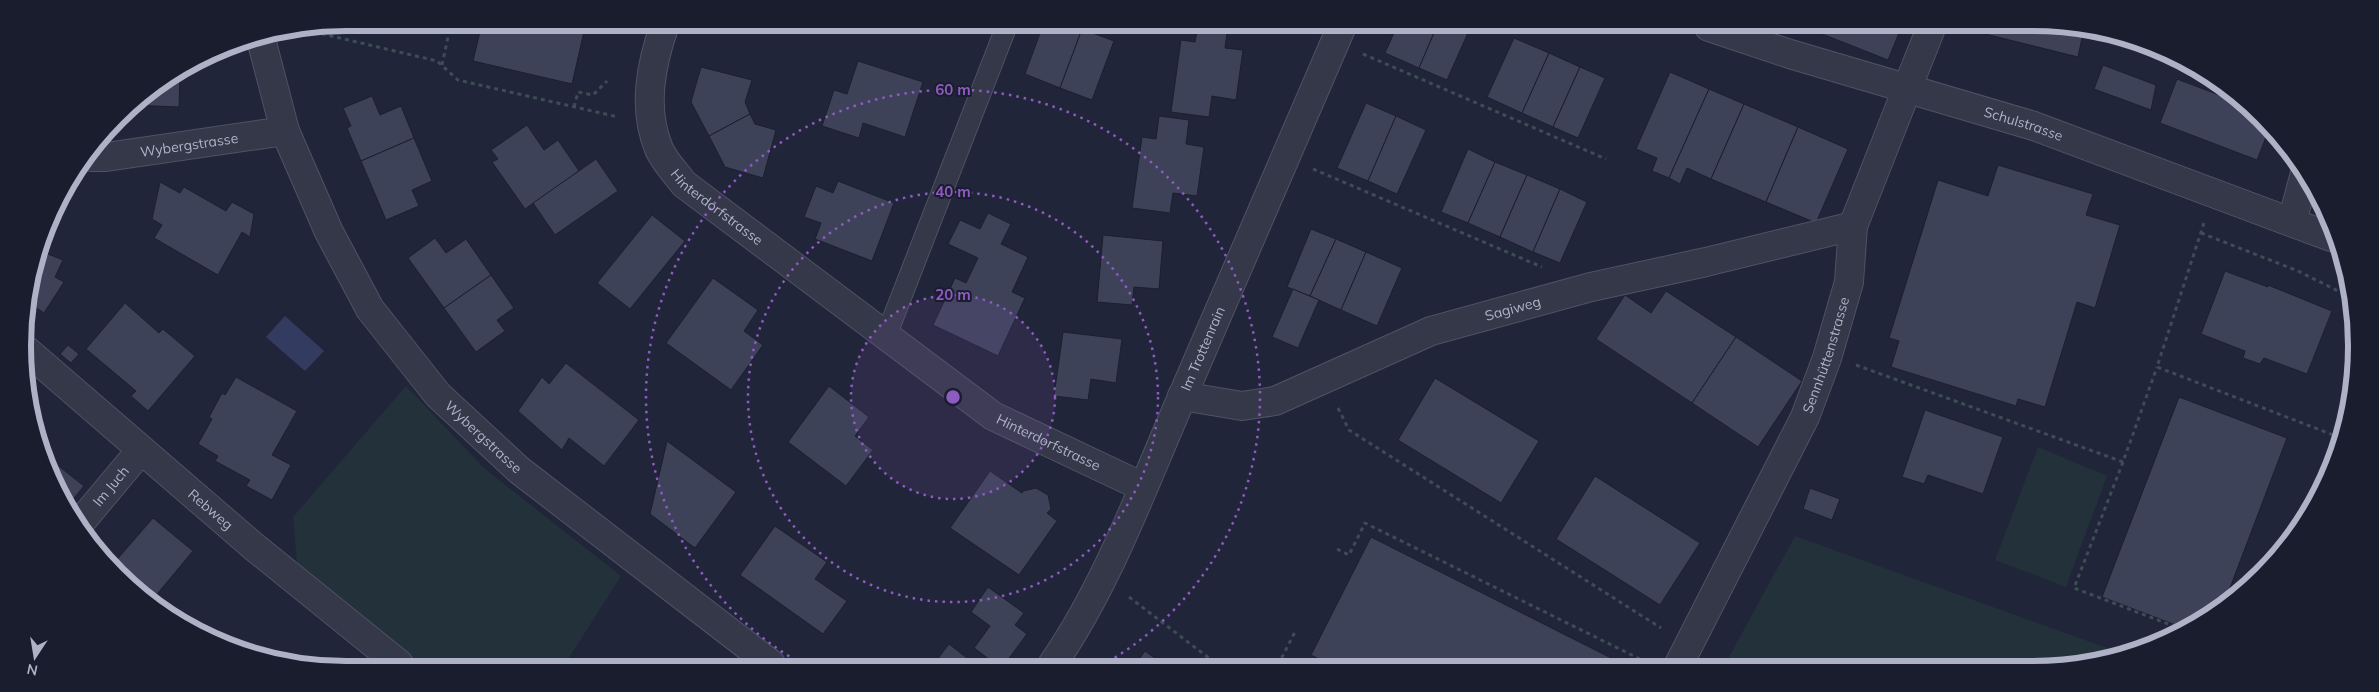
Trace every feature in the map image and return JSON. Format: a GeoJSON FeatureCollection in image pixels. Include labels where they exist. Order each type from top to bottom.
{"type":"FeatureCollection","features":[{"type":"Feature","properties":{"kind":"street","name":"Hinterdorfstrasse"},"geometry":{"type":"LineString","coordinates":[[663,31],[653,58],[648,111],[659,150],[684,184],[993,416],[1143,487]]}},
{"type":"Feature","properties":{"kind":"street","name":"Schulstrasse"},"geometry":{"type":"LineString","coordinates":[[1721,31],[1790,54],[2034,126],[2328,236]]}},
{"type":"Feature","properties":{"kind":"street","name":"Sennhüttenstrasse"},"geometry":{"type":"LineString","coordinates":[[1683,656],[1805,417],[1827,358],[1849,282],[1853,226],[1930,31]]}},
{"type":"Feature","properties":{"kind":"street","name":"Im Trottenrain"},"geometry":{"type":"LineString","coordinates":[[1055,661],[1072,637],[1143,487],[1338,34]]}},
{"type":"Feature","properties":{"kind":"street","name":"Wybergstrasse"},"geometry":{"type":"LineString","coordinates":[[262,43],[285,132],[329,232],[370,310],[438,395],[519,470],[767,661]]}},
{"type":"Feature","properties":{"kind":"street","name":"Wybergstrasse"},"geometry":{"type":"LineString","coordinates":[[94,157],[106,157],[285,132]]}},
{"type":"Feature","properties":{"kind":"street"},"geometry":{"type":"LineString","coordinates":[[2292,222],[2302,183]]}},
{"type":"Feature","properties":{"kind":"street","name":"Sagiweg"},"geometry":{"type":"LineString","coordinates":[[1182,396],[1242,406],[1275,401],[1431,331],[1591,287],[1706,262],[1853,226]]}},
{"type":"Feature","properties":{"kind":"street","name":"Rebweg"},"geometry":{"type":"LineString","coordinates":[[31,355],[252,546],[395,661]]}},
{"type":"Feature","properties":{"kind":"street","name":"Im Juch"},"geometry":{"type":"LineString","coordinates":[[83,519],[141,450]]}},
{"type":"Feature","properties":{"kind":"lane"},"geometry":{"type":"LineString","coordinates":[[886,336],[1005,31]]}},
{"type":"Feature","properties":{"kind":"path"},"geometry":{"type":"LineString","coordinates":[[442,65],[450,31]]}},
{"type":"Feature","properties":{"kind":"path"},"geometry":{"type":"LineString","coordinates":[[318,33],[437,61],[458,80],[617,118],[648,111]]}},
{"type":"Feature","properties":{"kind":"path"},"geometry":{"type":"LineString","coordinates":[[1338,34],[1606,158]]}},
{"type":"Feature","properties":{"kind":"path"},"geometry":{"type":"LineString","coordinates":[[574,107],[578,92],[593,95],[607,81]]}},
{"type":"Feature","properties":{"kind":"path"},"geometry":{"type":"LineString","coordinates":[[1285,157],[1546,268]]}},
{"type":"Feature","properties":{"kind":"path"},"geometry":{"type":"LineString","coordinates":[[2175,627],[2074,588],[2157,367],[2214,194]]}},
{"type":"Feature","properties":{"kind":"path"},"geometry":{"type":"LineString","coordinates":[[2201,233],[2298,271],[2343,294]]}},
{"type":"Feature","properties":{"kind":"path"},"geometry":{"type":"LineString","coordinates":[[1854,364],[2122,462]]}},
{"type":"Feature","properties":{"kind":"path"},"geometry":{"type":"LineString","coordinates":[[2157,367],[2334,435]]}},
{"type":"Feature","properties":{"kind":"path"},"geometry":{"type":"LineString","coordinates":[[1324,380],[1350,430],[1683,656]]}},
{"type":"Feature","properties":{"kind":"path"},"geometry":{"type":"LineString","coordinates":[[1338,549],[1349,555],[1365,523],[1643,661]]}},
{"type":"Feature","properties":{"kind":"path"},"geometry":{"type":"LineString","coordinates":[[1102,577],[1213,661]]}},
{"type":"Feature","properties":{"kind":"path"},"geometry":{"type":"LineString","coordinates":[[1280,661],[1296,630]]}},
{"type":"Feature","properties":{"kind":"shaded area"},"geometry":{"type":"Polygon","coordinates":[[[406,386],[485,469],[621,576],[567,661],[411,661],[297,564],[293,517],[406,386]]]}},
{"type":"Feature","properties":{"kind":"shaded area"},"geometry":{"type":"Polygon","coordinates":[[[2038,447],[2107,476],[2066,587],[1995,560],[2038,447]]]}},
{"type":"Feature","properties":{"kind":"shaded area"},"geometry":{"type":"Polygon","coordinates":[[[1795,536],[2113,650],[2074,658],[2033,661],[1727,661],[1795,536]]]}},
{"type":"Feature","properties":{"kind":"water"},"geometry":{"type":"Polygon","coordinates":[[[285,316],[324,351],[305,371],[266,337],[285,316]]]}},
{"type":"Feature","properties":{"kind":"building"},"geometry":{"type":"Polygon","coordinates":[[[480,31],[584,31],[572,84],[473,61],[480,31]]]}},
{"type":"Feature","properties":{"kind":"building"},"geometry":{"type":"Polygon","coordinates":[[[1041,31],[1081,31],[1060,88],[1025,74],[1041,31]]]}},
{"type":"Feature","properties":{"kind":"building"},"geometry":{"type":"Polygon","coordinates":[[[1081,31],[1087,31],[1114,41],[1092,100],[1060,88],[1081,31]]]}},
{"type":"Feature","properties":{"kind":"building"},"geometry":{"type":"Polygon","coordinates":[[[1197,31],[1227,31],[1225,48],[1243,50],[1236,100],[1212,96],[1209,117],[1171,112],[1181,40],[1195,42],[1197,31]]]}},
{"type":"Feature","properties":{"kind":"building"},"geometry":{"type":"Polygon","coordinates":[[[1395,31],[1435,31],[1419,68],[1385,53],[1395,31]]]}},
{"type":"Feature","properties":{"kind":"building"},"geometry":{"type":"Polygon","coordinates":[[[1435,31],[1469,31],[1447,80],[1419,68],[1435,31]]]}},
{"type":"Feature","properties":{"kind":"building"},"geometry":{"type":"Polygon","coordinates":[[[1815,31],[1900,31],[1888,60],[1815,31]]]}},
{"type":"Feature","properties":{"kind":"building"},"geometry":{"type":"Polygon","coordinates":[[[1973,31],[2033,31],[2083,35],[2078,57],[1973,31]]]}},
{"type":"Feature","properties":{"kind":"building"},"geometry":{"type":"Polygon","coordinates":[[[1514,38],[1549,53],[1522,113],[1487,97],[1514,38]]]}},
{"type":"Feature","properties":{"kind":"building"},"geometry":{"type":"Polygon","coordinates":[[[1549,53],[1580,67],[1553,127],[1522,113],[1549,53]]]}},
{"type":"Feature","properties":{"kind":"building"},"geometry":{"type":"Polygon","coordinates":[[[858,61],[923,82],[905,137],[863,123],[859,138],[822,126],[834,90],[847,94],[858,61]]]}},
{"type":"Feature","properties":{"kind":"building"},"geometry":{"type":"Polygon","coordinates":[[[2103,65],[2156,85],[2151,110],[2094,89],[2103,65]]]}},
{"type":"Feature","properties":{"kind":"building"},"geometry":{"type":"Polygon","coordinates":[[[701,67],[752,80],[745,102],[750,114],[709,136],[691,102],[701,67]]]}},
{"type":"Feature","properties":{"kind":"building"},"geometry":{"type":"Polygon","coordinates":[[[1580,67],[1605,78],[1578,138],[1553,127],[1580,67]]]}},
{"type":"Feature","properties":{"kind":"building"},"geometry":{"type":"Polygon","coordinates":[[[1670,72],[1709,89],[1669,178],[1652,171],[1657,158],[1636,149],[1670,72]]]}},
{"type":"Feature","properties":{"kind":"building"},"geometry":{"type":"Polygon","coordinates":[[[180,79],[179,107],[142,105],[180,79]]]}},
{"type":"Feature","properties":{"kind":"building"},"geometry":{"type":"Polygon","coordinates":[[[2177,79],[2228,98],[2267,135],[2257,160],[2160,123],[2177,79]]]}},
{"type":"Feature","properties":{"kind":"building"},"geometry":{"type":"Polygon","coordinates":[[[1709,89],[1744,104],[1711,179],[1687,168],[1680,184],[1669,178],[1709,89]]]}},
{"type":"Feature","properties":{"kind":"building"},"geometry":{"type":"Polygon","coordinates":[[[372,96],[380,115],[401,106],[414,138],[361,161],[347,128],[351,126],[343,108],[372,96]]]}},
{"type":"Feature","properties":{"kind":"building"},"geometry":{"type":"Polygon","coordinates":[[[1366,103],[1396,116],[1368,181],[1337,168],[1366,103]]]}},
{"type":"Feature","properties":{"kind":"building"},"geometry":{"type":"Polygon","coordinates":[[[1744,104],[1798,127],[1766,202],[1711,179],[1744,104]]]}},
{"type":"Feature","properties":{"kind":"building"},"geometry":{"type":"Polygon","coordinates":[[[750,114],[755,124],[776,130],[763,178],[725,167],[709,136],[750,114]]]}},
{"type":"Feature","properties":{"kind":"building"},"geometry":{"type":"Polygon","coordinates":[[[1159,116],[1189,120],[1186,144],[1204,147],[1197,196],[1173,193],[1170,213],[1132,208],[1142,137],[1156,139],[1159,116]]]}},
{"type":"Feature","properties":{"kind":"building"},"geometry":{"type":"Polygon","coordinates":[[[1396,116],[1426,130],[1397,194],[1368,181],[1396,116]]]}},
{"type":"Feature","properties":{"kind":"building"},"geometry":{"type":"Polygon","coordinates":[[[527,125],[544,150],[558,140],[579,171],[525,209],[492,162],[498,159],[491,150],[527,125]]]}},
{"type":"Feature","properties":{"kind":"building"},"geometry":{"type":"Polygon","coordinates":[[[1798,127],[1848,149],[1816,223],[1766,202],[1798,127]]]}},
{"type":"Feature","properties":{"kind":"building"},"geometry":{"type":"Polygon","coordinates":[[[414,138],[432,181],[412,190],[419,206],[386,220],[361,161],[414,138]]]}},
{"type":"Feature","properties":{"kind":"building"},"geometry":{"type":"Polygon","coordinates":[[[1468,149],[1495,162],[1468,223],[1441,212],[1468,149]]]}},
{"type":"Feature","properties":{"kind":"building"},"geometry":{"type":"Polygon","coordinates":[[[596,159],[618,191],[555,235],[533,203],[596,159]]]}},
{"type":"Feature","properties":{"kind":"building"},"geometry":{"type":"Polygon","coordinates":[[[1495,162],[1527,175],[1500,237],[1468,223],[1495,162]]]}},
{"type":"Feature","properties":{"kind":"building"},"geometry":{"type":"Polygon","coordinates":[[[1998,165],[2093,194],[2086,215],[2120,225],[2095,308],[2077,302],[2045,407],[2018,399],[2016,406],[1891,367],[1899,341],[1889,338],[1938,180],[1988,196],[1998,165]]]}},
{"type":"Feature","properties":{"kind":"building"},"geometry":{"type":"Polygon","coordinates":[[[1527,175],[1560,189],[1533,252],[1500,237],[1527,175]]]}},
{"type":"Feature","properties":{"kind":"building"},"geometry":{"type":"Polygon","coordinates":[[[838,181],[894,203],[872,261],[815,239],[821,223],[804,217],[816,186],[833,193],[838,181]]]}},
{"type":"Feature","properties":{"kind":"building"},"geometry":{"type":"Polygon","coordinates":[[[160,182],[180,193],[184,187],[226,211],[232,202],[254,214],[250,237],[242,232],[218,275],[154,238],[162,225],[152,219],[160,182]]]}},
{"type":"Feature","properties":{"kind":"building"},"geometry":{"type":"Polygon","coordinates":[[[1560,189],[1587,202],[1560,263],[1533,252],[1560,189]]]}},
{"type":"Feature","properties":{"kind":"building"},"geometry":{"type":"Polygon","coordinates":[[[988,213],[1011,224],[1001,244],[1028,257],[1012,292],[1025,298],[998,356],[933,325],[955,278],[966,283],[978,258],[948,244],[960,220],[980,229],[988,213]]]}},
{"type":"Feature","properties":{"kind":"building"},"geometry":{"type":"Polygon","coordinates":[[[652,215],[685,241],[630,309],[597,283],[652,215]]]}},
{"type":"Feature","properties":{"kind":"building"},"geometry":{"type":"Polygon","coordinates":[[[1311,229],[1336,239],[1310,296],[1287,287],[1311,229]]]}},
{"type":"Feature","properties":{"kind":"building"},"geometry":{"type":"Polygon","coordinates":[[[1103,235],[1163,241],[1159,289],[1134,287],[1132,305],[1097,302],[1103,235]]]}},
{"type":"Feature","properties":{"kind":"building"},"geometry":{"type":"Polygon","coordinates":[[[435,238],[446,253],[466,239],[491,275],[444,308],[408,258],[435,238]]]}},
{"type":"Feature","properties":{"kind":"building"},"geometry":{"type":"Polygon","coordinates":[[[1336,239],[1366,252],[1341,310],[1310,296],[1336,239]]]}},
{"type":"Feature","properties":{"kind":"building"},"geometry":{"type":"Polygon","coordinates":[[[1366,252],[1402,268],[1377,326],[1341,310],[1366,252]]]}},
{"type":"Feature","properties":{"kind":"building"},"geometry":{"type":"Polygon","coordinates":[[[46,253],[63,260],[55,277],[64,282],[44,313],[34,306],[37,285],[46,253]]]}},
{"type":"Feature","properties":{"kind":"building"},"geometry":{"type":"Polygon","coordinates":[[[2225,271],[2268,287],[2268,285],[2332,311],[2307,374],[2264,358],[2260,364],[2243,358],[2245,351],[2201,334],[2225,271]]]}},
{"type":"Feature","properties":{"kind":"building"},"geometry":{"type":"Polygon","coordinates":[[[491,275],[514,308],[497,320],[505,331],[476,352],[444,308],[491,275]]]}},
{"type":"Feature","properties":{"kind":"building"},"geometry":{"type":"Polygon","coordinates":[[[713,278],[758,310],[744,331],[763,345],[731,390],[666,343],[713,278]]]}},
{"type":"Feature","properties":{"kind":"building"},"geometry":{"type":"Polygon","coordinates":[[[1293,289],[1319,300],[1298,348],[1272,337],[1293,289]]]}},
{"type":"Feature","properties":{"kind":"building"},"geometry":{"type":"Polygon","coordinates":[[[1666,291],[1736,337],[1692,403],[1596,339],[1625,295],[1651,313],[1666,291]]]}},
{"type":"Feature","properties":{"kind":"building"},"geometry":{"type":"Polygon","coordinates":[[[125,303],[159,333],[163,329],[195,356],[148,411],[131,396],[136,391],[86,349],[125,303]]]}},
{"type":"Feature","properties":{"kind":"building"},"geometry":{"type":"Polygon","coordinates":[[[1063,332],[1122,339],[1116,383],[1091,379],[1088,400],[1054,396],[1063,332]]]}},
{"type":"Feature","properties":{"kind":"building"},"geometry":{"type":"Polygon","coordinates":[[[1736,337],[1802,381],[1758,447],[1692,403],[1736,337]]]}},
{"type":"Feature","properties":{"kind":"building"},"geometry":{"type":"Polygon","coordinates":[[[68,345],[79,354],[71,363],[60,354],[68,345]]]}},
{"type":"Feature","properties":{"kind":"building"},"geometry":{"type":"Polygon","coordinates":[[[566,363],[639,420],[604,466],[569,438],[562,450],[518,411],[542,377],[549,384],[566,363]]]}},
{"type":"Feature","properties":{"kind":"building"},"geometry":{"type":"Polygon","coordinates":[[[236,377],[297,411],[272,455],[291,465],[272,500],[246,486],[250,480],[215,461],[218,456],[198,444],[212,419],[209,417],[222,393],[225,395],[236,377]]]}},
{"type":"Feature","properties":{"kind":"building"},"geometry":{"type":"Polygon","coordinates":[[[1435,378],[1539,441],[1501,503],[1398,440],[1435,378]]]}},
{"type":"Feature","properties":{"kind":"building"},"geometry":{"type":"Polygon","coordinates":[[[829,386],[869,417],[855,436],[873,450],[846,486],[788,442],[829,386]]]}},
{"type":"Feature","properties":{"kind":"building"},"geometry":{"type":"Polygon","coordinates":[[[2179,397],[2287,438],[2228,594],[2208,608],[2177,626],[2102,597],[2179,397]]]}},
{"type":"Feature","properties":{"kind":"building"},"geometry":{"type":"Polygon","coordinates":[[[1925,410],[2003,437],[1983,494],[1928,475],[1924,484],[1902,477],[1925,410]]]}},
{"type":"Feature","properties":{"kind":"building"},"geometry":{"type":"Polygon","coordinates":[[[667,441],[736,492],[695,548],[650,514],[667,441]]]}},
{"type":"Feature","properties":{"kind":"building"},"geometry":{"type":"Polygon","coordinates":[[[53,462],[84,486],[72,501],[53,462]]]}},
{"type":"Feature","properties":{"kind":"building"},"geometry":{"type":"Polygon","coordinates":[[[990,471],[1022,493],[1023,491],[1036,488],[1048,495],[1051,509],[1047,513],[1057,521],[1019,575],[950,528],[990,471]]]}},
{"type":"Feature","properties":{"kind":"building"},"geometry":{"type":"Polygon","coordinates":[[[1595,476],[1700,543],[1660,605],[1556,539],[1595,476]]]}},
{"type":"Feature","properties":{"kind":"building"},"geometry":{"type":"Polygon","coordinates":[[[1810,488],[1840,499],[1832,520],[1803,509],[1810,488]]]}},
{"type":"Feature","properties":{"kind":"building"},"geometry":{"type":"Polygon","coordinates":[[[153,518],[193,551],[155,597],[116,561],[153,518]]]}},
{"type":"Feature","properties":{"kind":"building"},"geometry":{"type":"Polygon","coordinates":[[[775,526],[827,562],[815,579],[847,601],[823,634],[740,575],[775,526]]]}},
{"type":"Feature","properties":{"kind":"building"},"geometry":{"type":"Polygon","coordinates":[[[1371,537],[1617,661],[1323,661],[1311,655],[1371,537]]]}},
{"type":"Feature","properties":{"kind":"building"},"geometry":{"type":"Polygon","coordinates":[[[988,587],[1024,613],[1015,625],[1027,634],[1007,661],[992,661],[974,648],[990,626],[971,612],[988,587]]]}},
{"type":"Feature","properties":{"kind":"building"},"geometry":{"type":"Polygon","coordinates":[[[949,644],[971,661],[936,661],[949,644]]]}},
{"type":"Feature","properties":{"kind":"building"},"geometry":{"type":"Polygon","coordinates":[[[1145,651],[1159,661],[1138,661],[1145,651]]]}}]}
